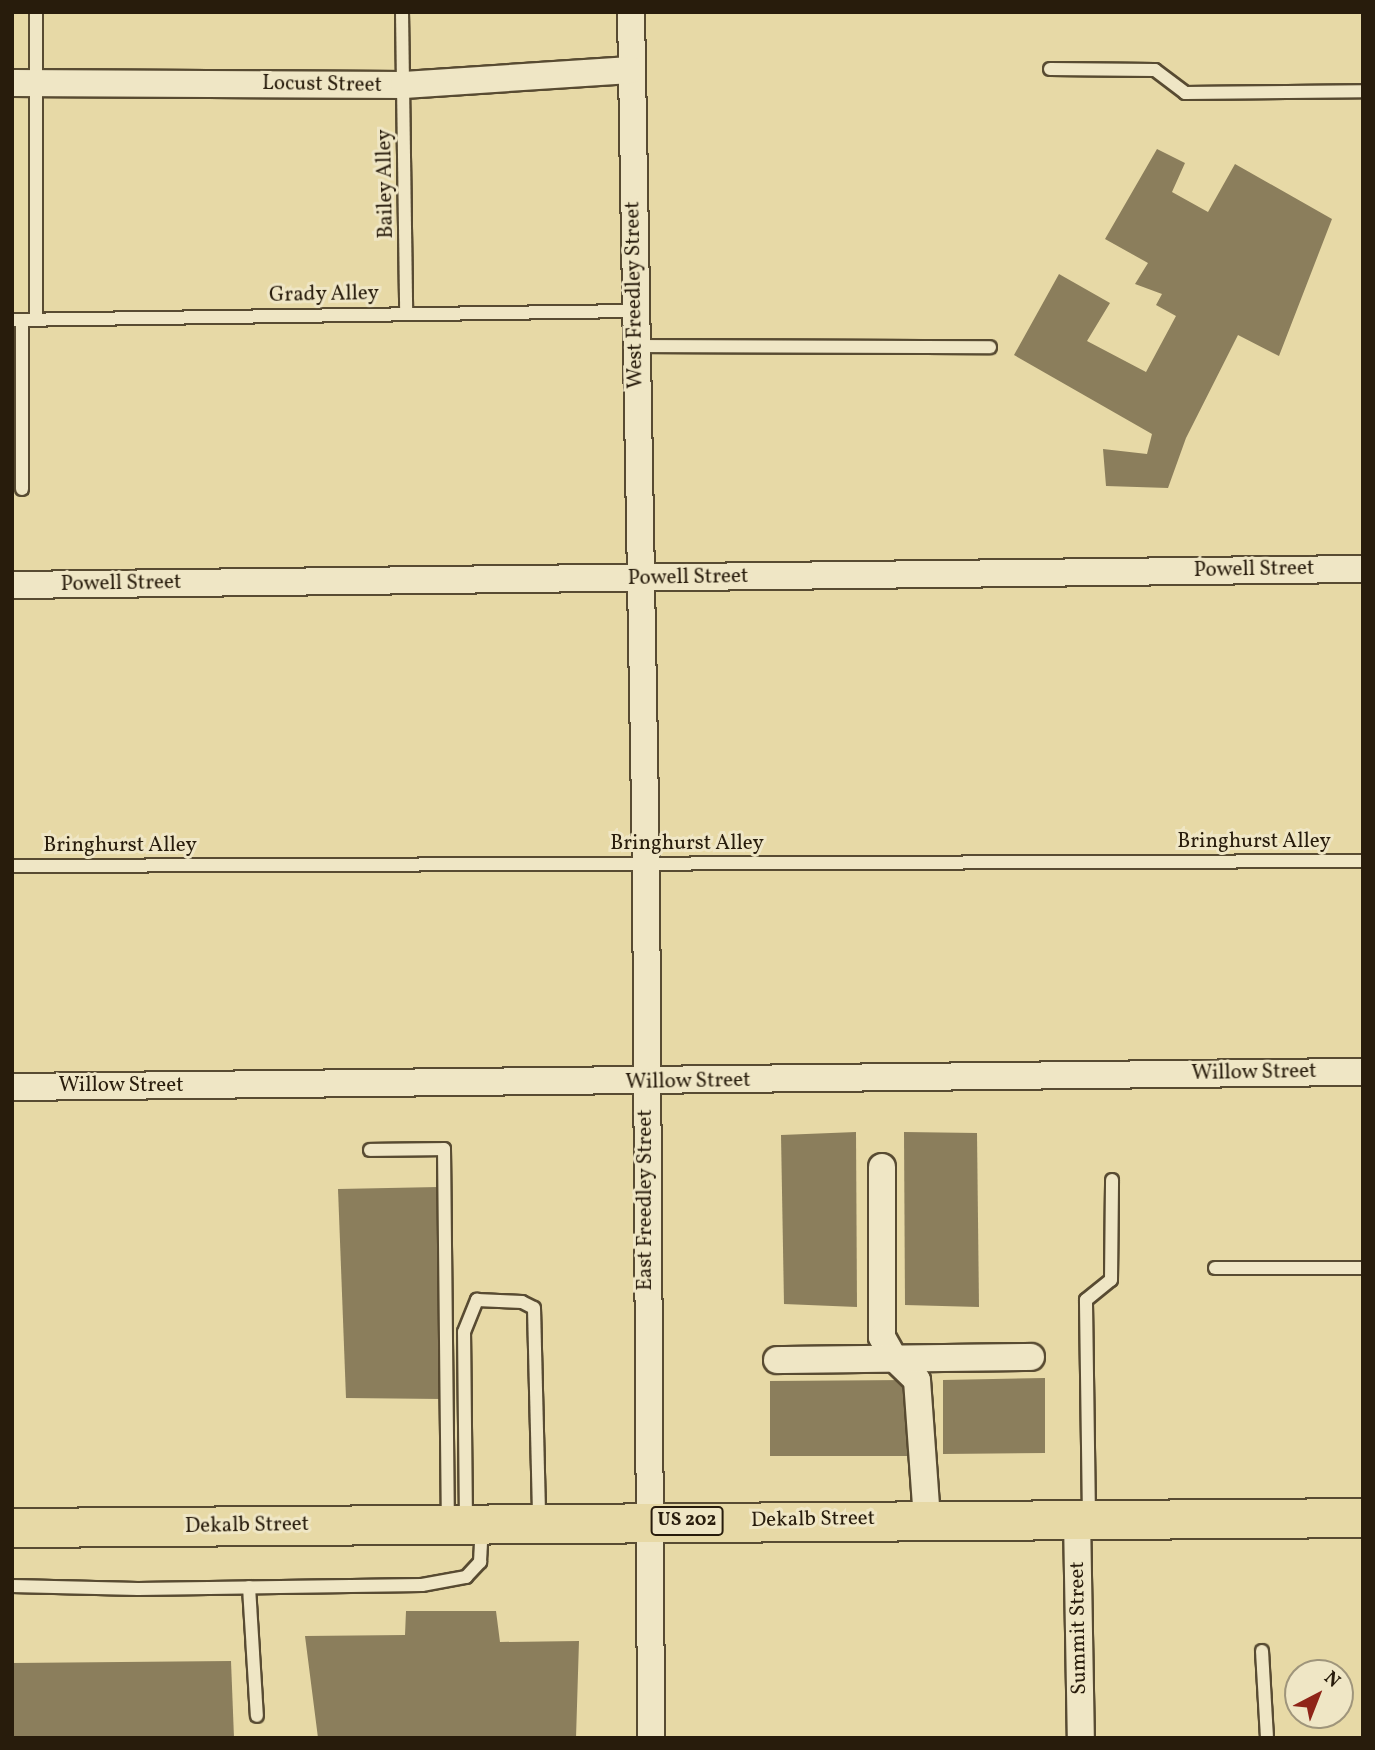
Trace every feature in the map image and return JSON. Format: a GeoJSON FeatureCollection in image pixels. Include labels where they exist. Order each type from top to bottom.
{"type":"FeatureCollection","features":[{"type":"Feature","properties":{"kind":"highway","name":"Dekalb Street"},"geometry":{"type":"LineString","coordinates":[[12,1528],[927,1519],[1363,1518]]}},
{"type":"Feature","properties":{"kind":"street","name":"West Freedley Street"},"geometry":{"type":"LineString","coordinates":[[631,12],[642,579]]}},
{"type":"Feature","properties":{"kind":"street","name":"Locust Street"},"geometry":{"type":"LineString","coordinates":[[25,82],[404,85],[631,70]]}},
{"type":"Feature","properties":{"kind":"street","name":"Powell Street"},"geometry":{"type":"LineString","coordinates":[[12,585],[1363,569]]}},
{"type":"Feature","properties":{"kind":"street","name":"East Freedley Street"},"geometry":{"type":"LineString","coordinates":[[642,579],[646,863],[647,1522],[651,1738]]}},
{"type":"Feature","properties":{"kind":"street","name":"Willow Street"},"geometry":{"type":"LineString","coordinates":[[12,1087],[646,1083],[1363,1072]]}},
{"type":"Feature","properties":{"kind":"street"},"geometry":{"type":"LineString","coordinates":[[882,1167],[882,1337],[893,1357],[917,1380],[927,1519]]}},
{"type":"Feature","properties":{"kind":"street"},"geometry":{"type":"LineString","coordinates":[[777,1360],[1031,1357]]}},
{"type":"Feature","properties":{"kind":"street","name":"Summit Street"},"geometry":{"type":"LineString","coordinates":[[1082,1738],[1083,1518]]}},
{"type":"Feature","properties":{"kind":"lane"},"geometry":{"type":"LineString","coordinates":[[36,12],[25,82],[36,320]]}},
{"type":"Feature","properties":{"kind":"lane","name":"Bailey Alley"},"geometry":{"type":"LineString","coordinates":[[402,12],[406,313]]}},
{"type":"Feature","properties":{"kind":"lane"},"geometry":{"type":"LineString","coordinates":[[1049,69],[1155,69],[1185,93],[1363,91]]}},
{"type":"Feature","properties":{"kind":"lane","name":"Grady Alley"},"geometry":{"type":"LineString","coordinates":[[17,320],[636,312]]}},
{"type":"Feature","properties":{"kind":"lane"},"geometry":{"type":"LineString","coordinates":[[17,320],[22,489]]}},
{"type":"Feature","properties":{"kind":"lane"},"geometry":{"type":"LineString","coordinates":[[636,346],[990,347]]}},
{"type":"Feature","properties":{"kind":"lane","name":"Bringhurst Alley"},"geometry":{"type":"LineString","coordinates":[[12,866],[1363,861]]}},
{"type":"Feature","properties":{"kind":"lane"},"geometry":{"type":"LineString","coordinates":[[12,1586],[422,1585],[466,1577],[480,1562],[466,1523],[444,1149],[370,1150]]}},
{"type":"Feature","properties":{"kind":"lane"},"geometry":{"type":"LineString","coordinates":[[1083,1518],[1086,1300],[1111,1280],[1112,1180]]}},
{"type":"Feature","properties":{"kind":"lane"},"geometry":{"type":"LineString","coordinates":[[1215,1268],[1363,1268]]}},
{"type":"Feature","properties":{"kind":"lane"},"geometry":{"type":"LineString","coordinates":[[466,1523],[464,1332],[477,1300],[522,1302],[534,1308],[539,1523]]}},
{"type":"Feature","properties":{"kind":"lane"},"geometry":{"type":"LineString","coordinates":[[249,1587],[257,1716]]}},
{"type":"Feature","properties":{"kind":"lane"},"geometry":{"type":"LineString","coordinates":[[1262,1651],[1267,1738]]}},
{"type":"Feature","properties":{"kind":"building"},"geometry":{"type":"Polygon","coordinates":[[[1157,149],[1185,163],[1172,192],[1208,212],[1235,164],[1332,219],[1279,356],[1238,335],[1186,438],[1168,488],[1106,486],[1103,449],[1147,454],[1152,434],[1014,355],[1059,274],[1110,303],[1087,341],[1146,372],[1176,316],[1156,305],[1162,294],[1135,284],[1148,263],[1105,239],[1157,149]]]}},
{"type":"Feature","properties":{"kind":"building"},"geometry":{"type":"Polygon","coordinates":[[[856,1132],[857,1307],[784,1304],[781,1135],[856,1132]]]}},
{"type":"Feature","properties":{"kind":"building"},"geometry":{"type":"Polygon","coordinates":[[[904,1132],[977,1133],[979,1307],[905,1305],[904,1132]]]}},
{"type":"Feature","properties":{"kind":"building"},"geometry":{"type":"Polygon","coordinates":[[[439,1187],[442,1399],[346,1398],[338,1189],[439,1187]]]}},
{"type":"Feature","properties":{"kind":"building"},"geometry":{"type":"Polygon","coordinates":[[[1045,1378],[1045,1453],[943,1454],[943,1380],[1045,1378]]]}},
{"type":"Feature","properties":{"kind":"building"},"geometry":{"type":"Polygon","coordinates":[[[907,1380],[908,1456],[770,1456],[770,1381],[907,1380]]]}},
{"type":"Feature","properties":{"kind":"building"},"geometry":{"type":"Polygon","coordinates":[[[406,1611],[496,1611],[500,1642],[579,1641],[576,1738],[318,1738],[305,1636],[405,1635],[406,1611]]]}},
{"type":"Feature","properties":{"kind":"building"},"geometry":{"type":"Polygon","coordinates":[[[231,1661],[234,1738],[12,1738],[12,1663],[231,1661]]]}}]}
